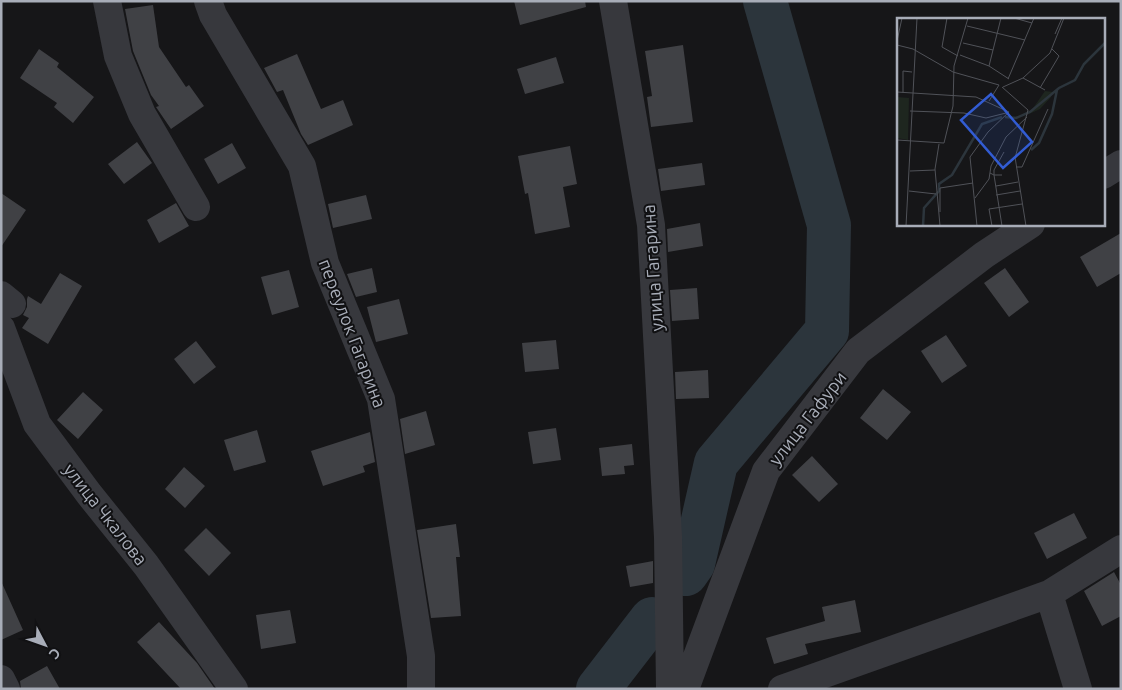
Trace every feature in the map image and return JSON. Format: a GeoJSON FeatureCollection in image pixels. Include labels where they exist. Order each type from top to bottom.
{"type":"FeatureCollection","features":[{"type":"Feature","properties":{"kind":"street"},"geometry":{"type":"LineString","coordinates":[[108,1],[118,56],[142,114],[196,208]]}},
{"type":"Feature","properties":{"kind":"street","name":"переулок Гагарина"},"geometry":{"type":"LineString","coordinates":[[208,1],[213,15],[302,166],[325,263],[381,399],[421,656],[421,689]]}},
{"type":"Feature","properties":{"kind":"street","name":"улица Гагарина"},"geometry":{"type":"LineString","coordinates":[[613,1],[651,225],[668,537],[670,689]]}},
{"type":"Feature","properties":{"kind":"street"},"geometry":{"type":"LineString","coordinates":[[1104,175],[1121,164]]}},
{"type":"Feature","properties":{"kind":"street","name":"улица Гафури"},"geometry":{"type":"LineString","coordinates":[[685,689],[766,471],[858,351],[984,255],[1029,225]]}},
{"type":"Feature","properties":{"kind":"street","name":"улица Чкалова"},"geometry":{"type":"LineString","coordinates":[[1,328],[36,424],[146,565],[234,689]]}},
{"type":"Feature","properties":{"kind":"street"},"geometry":{"type":"LineString","coordinates":[[782,689],[1049,594],[1121,549]]}},
{"type":"Feature","properties":{"kind":"street"},"geometry":{"type":"LineString","coordinates":[[1049,594],[1078,689]]}},
{"type":"Feature","properties":{"kind":"street"},"geometry":{"type":"LineString","coordinates":[[1,679],[6,689]]}},
{"type":"Feature","properties":{"kind":"building"},"geometry":{"type":"Polygon","coordinates":[[[514,1],[585,1],[586,7],[520,25],[514,1]]]}},
{"type":"Feature","properties":{"kind":"building"},"geometry":{"type":"Polygon","coordinates":[[[153,5],[159,47],[186,87],[189,85],[204,106],[171,129],[156,107],[159,106],[151,95],[133,51],[125,9],[153,5]]]}},
{"type":"Feature","properties":{"kind":"building"},"geometry":{"type":"Polygon","coordinates":[[[683,45],[693,122],[651,127],[647,97],[652,96],[645,51],[683,45]]]}},
{"type":"Feature","properties":{"kind":"building"},"geometry":{"type":"Polygon","coordinates":[[[39,49],[59,63],[57,67],[94,97],[73,123],[54,107],[57,103],[20,78],[39,49]]]}},
{"type":"Feature","properties":{"kind":"building"},"geometry":{"type":"Polygon","coordinates":[[[297,54],[321,109],[343,100],[353,125],[308,145],[301,134],[283,90],[277,92],[264,68],[297,54]]]}},
{"type":"Feature","properties":{"kind":"building"},"geometry":{"type":"Polygon","coordinates":[[[556,57],[564,83],[525,94],[517,69],[556,57]]]}},
{"type":"Feature","properties":{"kind":"building"},"geometry":{"type":"Polygon","coordinates":[[[137,142],[152,163],[124,184],[108,164],[137,142]]]}},
{"type":"Feature","properties":{"kind":"building"},"geometry":{"type":"Polygon","coordinates":[[[232,143],[246,168],[218,184],[204,159],[232,143]]]}},
{"type":"Feature","properties":{"kind":"building"},"geometry":{"type":"Polygon","coordinates":[[[570,146],[577,184],[563,187],[570,227],[535,234],[528,193],[525,194],[518,156],[570,146]]]}},
{"type":"Feature","properties":{"kind":"building"},"geometry":{"type":"Polygon","coordinates":[[[702,163],[705,185],[661,191],[658,169],[702,163]]]}},
{"type":"Feature","properties":{"kind":"building"},"geometry":{"type":"Polygon","coordinates":[[[1,193],[26,210],[1,247],[1,193]]]}},
{"type":"Feature","properties":{"kind":"building"},"geometry":{"type":"Polygon","coordinates":[[[366,195],[372,219],[333,228],[328,204],[366,195]]]}},
{"type":"Feature","properties":{"kind":"building"},"geometry":{"type":"Polygon","coordinates":[[[176,203],[189,226],[159,243],[147,220],[176,203]]]}},
{"type":"Feature","properties":{"kind":"building"},"geometry":{"type":"Polygon","coordinates":[[[700,223],[703,246],[668,252],[667,229],[700,223]]]}},
{"type":"Feature","properties":{"kind":"building"},"geometry":{"type":"Polygon","coordinates":[[[1121,233],[1121,273],[1097,287],[1080,257],[1121,233]]]}},
{"type":"Feature","properties":{"kind":"building"},"geometry":{"type":"Polygon","coordinates":[[[372,268],[377,292],[356,297],[347,274],[372,268]]]}},
{"type":"Feature","properties":{"kind":"building"},"geometry":{"type":"Polygon","coordinates":[[[1005,268],[1029,302],[1009,317],[984,283],[1005,268]]]}},
{"type":"Feature","properties":{"kind":"building"},"geometry":{"type":"Polygon","coordinates":[[[289,270],[299,307],[272,315],[261,277],[289,270]]]}},
{"type":"Feature","properties":{"kind":"building"},"geometry":{"type":"Polygon","coordinates":[[[60,273],[82,286],[48,344],[22,328],[29,318],[23,315],[27,307],[28,296],[41,304],[60,273]]]}},
{"type":"Feature","properties":{"kind":"building"},"geometry":{"type":"Polygon","coordinates":[[[697,288],[699,319],[672,321],[670,290],[697,288]]]}},
{"type":"Feature","properties":{"kind":"building"},"geometry":{"type":"Polygon","coordinates":[[[399,299],[408,334],[376,342],[367,307],[399,299]]]}},
{"type":"Feature","properties":{"kind":"building"},"geometry":{"type":"Polygon","coordinates":[[[946,335],[967,366],[942,383],[921,351],[946,335]]]}},
{"type":"Feature","properties":{"kind":"building"},"geometry":{"type":"Polygon","coordinates":[[[556,340],[559,369],[525,372],[522,343],[556,340]]]}},
{"type":"Feature","properties":{"kind":"building"},"geometry":{"type":"Polygon","coordinates":[[[196,341],[216,367],[194,384],[174,359],[196,341]]]}},
{"type":"Feature","properties":{"kind":"building"},"geometry":{"type":"Polygon","coordinates":[[[708,370],[709,398],[676,399],[675,372],[708,370]]]}},
{"type":"Feature","properties":{"kind":"building"},"geometry":{"type":"Polygon","coordinates":[[[883,389],[911,412],[887,440],[860,418],[883,389]]]}},
{"type":"Feature","properties":{"kind":"building"},"geometry":{"type":"Polygon","coordinates":[[[83,392],[103,410],[78,439],[57,420],[83,392]]]}},
{"type":"Feature","properties":{"kind":"building"},"geometry":{"type":"Polygon","coordinates":[[[426,411],[435,445],[405,454],[400,419],[426,411]]]}},
{"type":"Feature","properties":{"kind":"building"},"geometry":{"type":"Polygon","coordinates":[[[556,428],[561,460],[533,464],[528,432],[556,428]]]}},
{"type":"Feature","properties":{"kind":"building"},"geometry":{"type":"Polygon","coordinates":[[[257,430],[266,462],[234,471],[224,440],[257,430]]]}},
{"type":"Feature","properties":{"kind":"building"},"geometry":{"type":"Polygon","coordinates":[[[370,432],[375,462],[363,466],[365,472],[323,486],[311,451],[370,432]]]}},
{"type":"Feature","properties":{"kind":"building"},"geometry":{"type":"Polygon","coordinates":[[[632,444],[634,465],[624,466],[625,474],[602,476],[599,448],[632,444]]]}},
{"type":"Feature","properties":{"kind":"building"},"geometry":{"type":"Polygon","coordinates":[[[812,456],[838,484],[819,502],[792,475],[812,456]]]}},
{"type":"Feature","properties":{"kind":"building"},"geometry":{"type":"Polygon","coordinates":[[[184,467],[205,486],[185,508],[165,489],[184,467]]]}},
{"type":"Feature","properties":{"kind":"building"},"geometry":{"type":"Polygon","coordinates":[[[1074,513],[1087,538],[1047,559],[1034,533],[1074,513]]]}},
{"type":"Feature","properties":{"kind":"building"},"geometry":{"type":"Polygon","coordinates":[[[456,524],[460,557],[456,557],[461,616],[431,618],[417,530],[456,524]]]}},
{"type":"Feature","properties":{"kind":"building"},"geometry":{"type":"Polygon","coordinates":[[[206,528],[231,553],[209,576],[184,550],[206,528]]]}},
{"type":"Feature","properties":{"kind":"building"},"geometry":{"type":"Polygon","coordinates":[[[653,561],[653,583],[630,587],[626,566],[653,561]]]}},
{"type":"Feature","properties":{"kind":"building"},"geometry":{"type":"Polygon","coordinates":[[[1114,572],[1121,585],[1121,616],[1102,626],[1084,591],[1114,572]]]}},
{"type":"Feature","properties":{"kind":"building"},"geometry":{"type":"Polygon","coordinates":[[[1,581],[23,630],[1,640],[1,581]]]}},
{"type":"Feature","properties":{"kind":"building"},"geometry":{"type":"Polygon","coordinates":[[[855,600],[861,632],[805,644],[808,654],[774,664],[766,638],[825,621],[822,607],[855,600]]]}},
{"type":"Feature","properties":{"kind":"building"},"geometry":{"type":"Polygon","coordinates":[[[290,610],[296,643],[261,649],[256,615],[290,610]]]}},
{"type":"Feature","properties":{"kind":"building"},"geometry":{"type":"Polygon","coordinates":[[[159,622],[197,663],[215,689],[181,689],[137,642],[159,622]]]}},
{"type":"Feature","properties":{"kind":"building"},"geometry":{"type":"Polygon","coordinates":[[[47,666],[60,689],[21,689],[20,681],[47,666]]]}},
{"type":"Feature","properties":{"kind":"waterway"},"geometry":{"type":"LineString","coordinates":[[686,574],[693,564],[716,463],[827,331],[829,225],[765,1]]}},
{"type":"Feature","properties":{"kind":"waterway"},"geometry":{"type":"LineString","coordinates":[[598,689],[652,619]]}}]}
